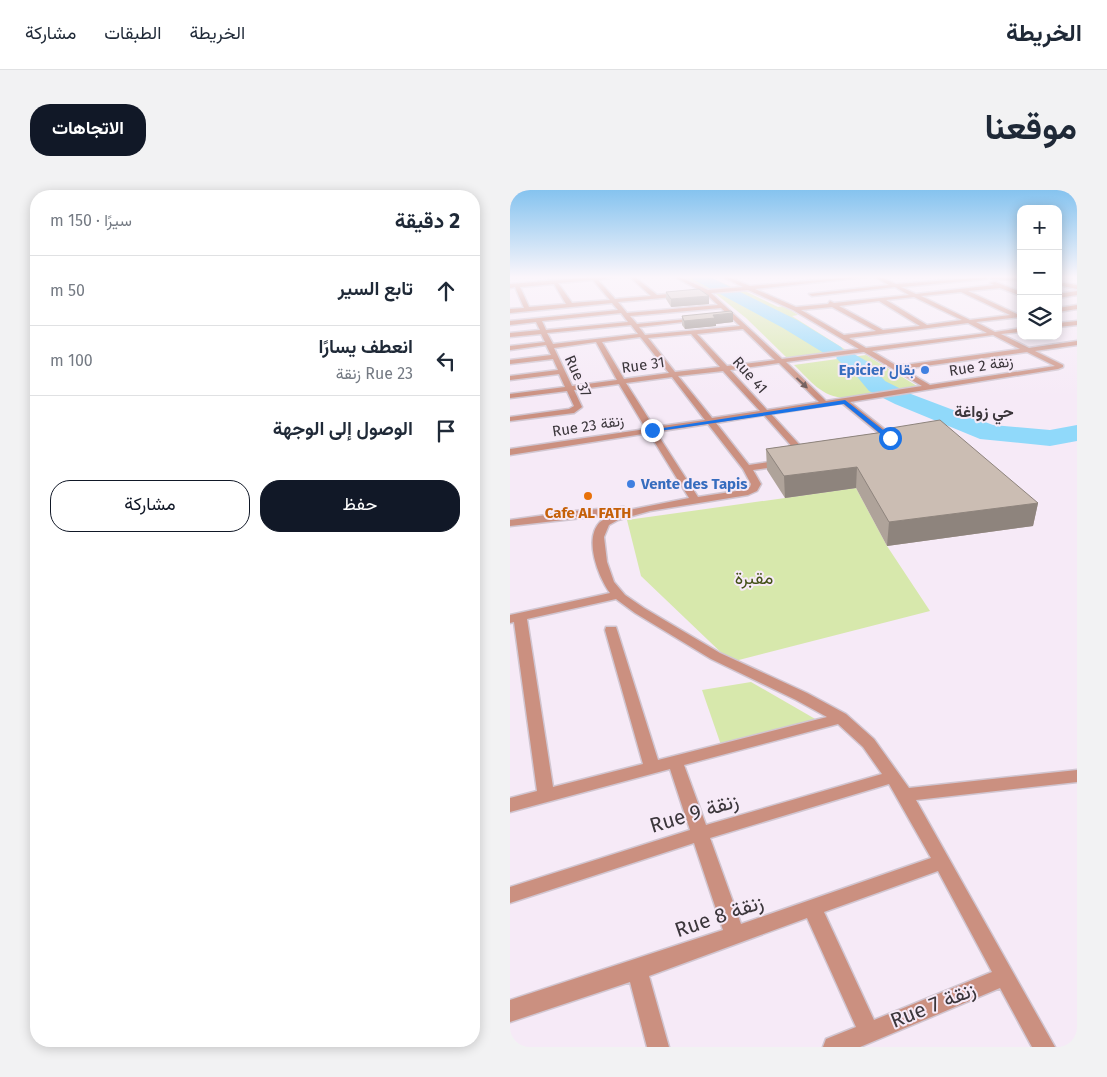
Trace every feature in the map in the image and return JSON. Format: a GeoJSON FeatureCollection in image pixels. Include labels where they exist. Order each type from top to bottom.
{"type":"FeatureCollection","features":[{"type":"Feature","properties":{"kind":"street"},"geometry":{"type":"LineString","coordinates":[[510,323],[575,317]]}},
{"type":"Feature","properties":{"kind":"street"},"geometry":{"type":"LineString","coordinates":[[628,317],[747,468],[755,482],[754,489],[745,493],[639,511],[608,521],[598,533],[599,554],[604,571],[612,587],[619,595],[645,614],[713,655],[733,666],[784,687],[841,718],[859,733],[879,755],[905,795],[1044,1047]]}},
{"type":"Feature","properties":{"kind":"street"},"geometry":{"type":"LineString","coordinates":[[731,317],[825,404]]}},
{"type":"Feature","properties":{"kind":"street"},"geometry":{"type":"LineString","coordinates":[[809,317],[930,388]]}},
{"type":"Feature","properties":{"kind":"street"},"geometry":{"type":"LineString","coordinates":[[855,317],[882,332]]}},
{"type":"Feature","properties":{"kind":"street"},"geometry":{"type":"LineString","coordinates":[[912,317],[928,326]]}},
{"type":"Feature","properties":{"kind":"street"},"geometry":{"type":"LineString","coordinates":[[958,317],[1029,350]]}},
{"type":"Feature","properties":{"kind":"street"},"geometry":{"type":"LineString","coordinates":[[843,337],[1004,317]]}},
{"type":"Feature","properties":{"kind":"street"},"geometry":{"type":"LineString","coordinates":[[510,335],[709,318]]}},
{"type":"Feature","properties":{"kind":"street","name":"Rue 37"},"geometry":{"type":"LineString","coordinates":[[510,419],[577,409],[578,407],[551,344],[538,320]]}},
{"type":"Feature","properties":{"kind":"street"},"geometry":{"type":"LineString","coordinates":[[1062,325],[1077,323]]}},
{"type":"Feature","properties":{"kind":"street"},"geometry":{"type":"LineString","coordinates":[[510,348],[744,327]]}},
{"type":"Feature","properties":{"kind":"street","name":"Rue 31"},"geometry":{"type":"LineString","coordinates":[[510,396],[1017,331]]}},
{"type":"Feature","properties":{"kind":"street","name":"Rue 41"},"geometry":{"type":"LineString","coordinates":[[692,332],[766,413],[803,459],[747,468]]}},
{"type":"Feature","properties":{"kind":"street"},"geometry":{"type":"LineString","coordinates":[[598,340],[696,501]]}},
{"type":"Feature","properties":{"kind":"street"},"geometry":{"type":"LineString","coordinates":[[897,368],[1077,344]]}},
{"type":"Feature","properties":{"kind":"street","name":"Rue 2 زنقة"},"geometry":{"type":"LineString","coordinates":[[877,397],[1060,366],[1029,350]]}},
{"type":"Feature","properties":{"kind":"street"},"geometry":{"type":"LineString","coordinates":[[510,362],[555,357]]}},
{"type":"Feature","properties":{"kind":"street"},"geometry":{"type":"LineString","coordinates":[[510,378],[562,372]]}},
{"type":"Feature","properties":{"kind":"street","name":"Rue 23 زنقة"},"geometry":{"type":"LineString","coordinates":[[510,452],[877,397]]}},
{"type":"Feature","properties":{"kind":"street"},"geometry":{"type":"LineString","coordinates":[[845,402],[890,438],[891,442],[882,447]]}},
{"type":"Feature","properties":{"kind":"street"},"geometry":{"type":"LineString","coordinates":[[510,523],[599,511],[639,511]]}},
{"type":"Feature","properties":{"kind":"street"},"geometry":{"type":"LineString","coordinates":[[546,796],[515,618],[619,595]]}},
{"type":"Feature","properties":{"kind":"street"},"geometry":{"type":"LineString","coordinates":[[611,630],[652,767]]}},
{"type":"Feature","properties":{"kind":"street"},"geometry":{"type":"LineString","coordinates":[[510,805],[841,718]]}},
{"type":"Feature","properties":{"kind":"street"},"geometry":{"type":"LineString","coordinates":[[675,761],[735,936]]}},
{"type":"Feature","properties":{"kind":"street"},"geometry":{"type":"LineString","coordinates":[[905,795],[1077,776]]}},
{"type":"Feature","properties":{"kind":"street","name":"Rue 9 زنقة"},"geometry":{"type":"LineString","coordinates":[[510,895],[701,834],[892,777]]}},
{"type":"Feature","properties":{"kind":"street","name":"Rue 8 زنقة"},"geometry":{"type":"LineString","coordinates":[[510,1011],[637,970],[942,862]]}},
{"type":"Feature","properties":{"kind":"street"},"geometry":{"type":"LineString","coordinates":[[812,908],[869,1032]]}},
{"type":"Feature","properties":{"kind":"street"},"geometry":{"type":"LineString","coordinates":[[637,970],[658,1047]]}},
{"type":"Feature","properties":{"kind":"street","name":"Rue 7 زنقة"},"geometry":{"type":"LineString","coordinates":[[834,1047],[1005,976]]}},
{"type":"Feature","properties":{"kind":"green space"},"geometry":{"type":"Polygon","coordinates":[[[745,317],[794,317],[846,350],[787,358],[745,317]]]}},
{"type":"Feature","properties":{"kind":"green space"},"geometry":{"type":"Polygon","coordinates":[[[866,355],[917,386],[846,398],[837,397],[817,387],[794,365],[866,355]]]}},
{"type":"Feature","properties":{"kind":"green space","name":"مقبرة"},"geometry":{"type":"Polygon","coordinates":[[[856,488],[887,546],[930,611],[731,662],[641,576],[627,520],[856,488]]]}},
{"type":"Feature","properties":{"kind":"green space"},"geometry":{"type":"Polygon","coordinates":[[[751,682],[817,720],[721,745],[702,690],[751,682]]]}},
{"type":"Feature","properties":{"kind":"building"},"geometry":{"type":"Polygon","coordinates":[[[682,317],[715,318],[684,321],[682,317]]]}},
{"type":"Feature","properties":{"kind":"building"},"geometry":{"type":"Polygon","coordinates":[[[940,420],[1038,503],[889,522],[857,467],[784,476],[766,449],[884,432],[891,428],[940,420]]]}},
{"type":"Feature","properties":{"kind":"waterway"},"geometry":{"type":"LineString","coordinates":[[776,317],[834,351]]}},
{"type":"Feature","properties":{"kind":"waterway"},"geometry":{"type":"LineString","coordinates":[[847,358],[862,368],[877,386],[903,399],[989,433],[1050,438],[1077,433]]}},
{"type":"Feature","properties":{"kind":"place","name":"Epicier بقال"},"geometry":{"type":"Point","coordinates":[925,370]}},
{"type":"Feature","properties":{"kind":"place","name":"Vente des Tapis"},"geometry":{"type":"Point","coordinates":[631,484]}},
{"type":"Feature","properties":{"kind":"place","name":"Cafe AL FATH"},"geometry":{"type":"Point","coordinates":[588,496]}},
{"type":"Feature","properties":{"kind":"district","name":"حي زواغة"},"geometry":{"type":"Point","coordinates":[984,411]}},
{"type":"Feature","properties":{"kind":"route"},"geometry":{"type":"LineString","coordinates":[[652,430],[845,402],[890,438]]}}]}
